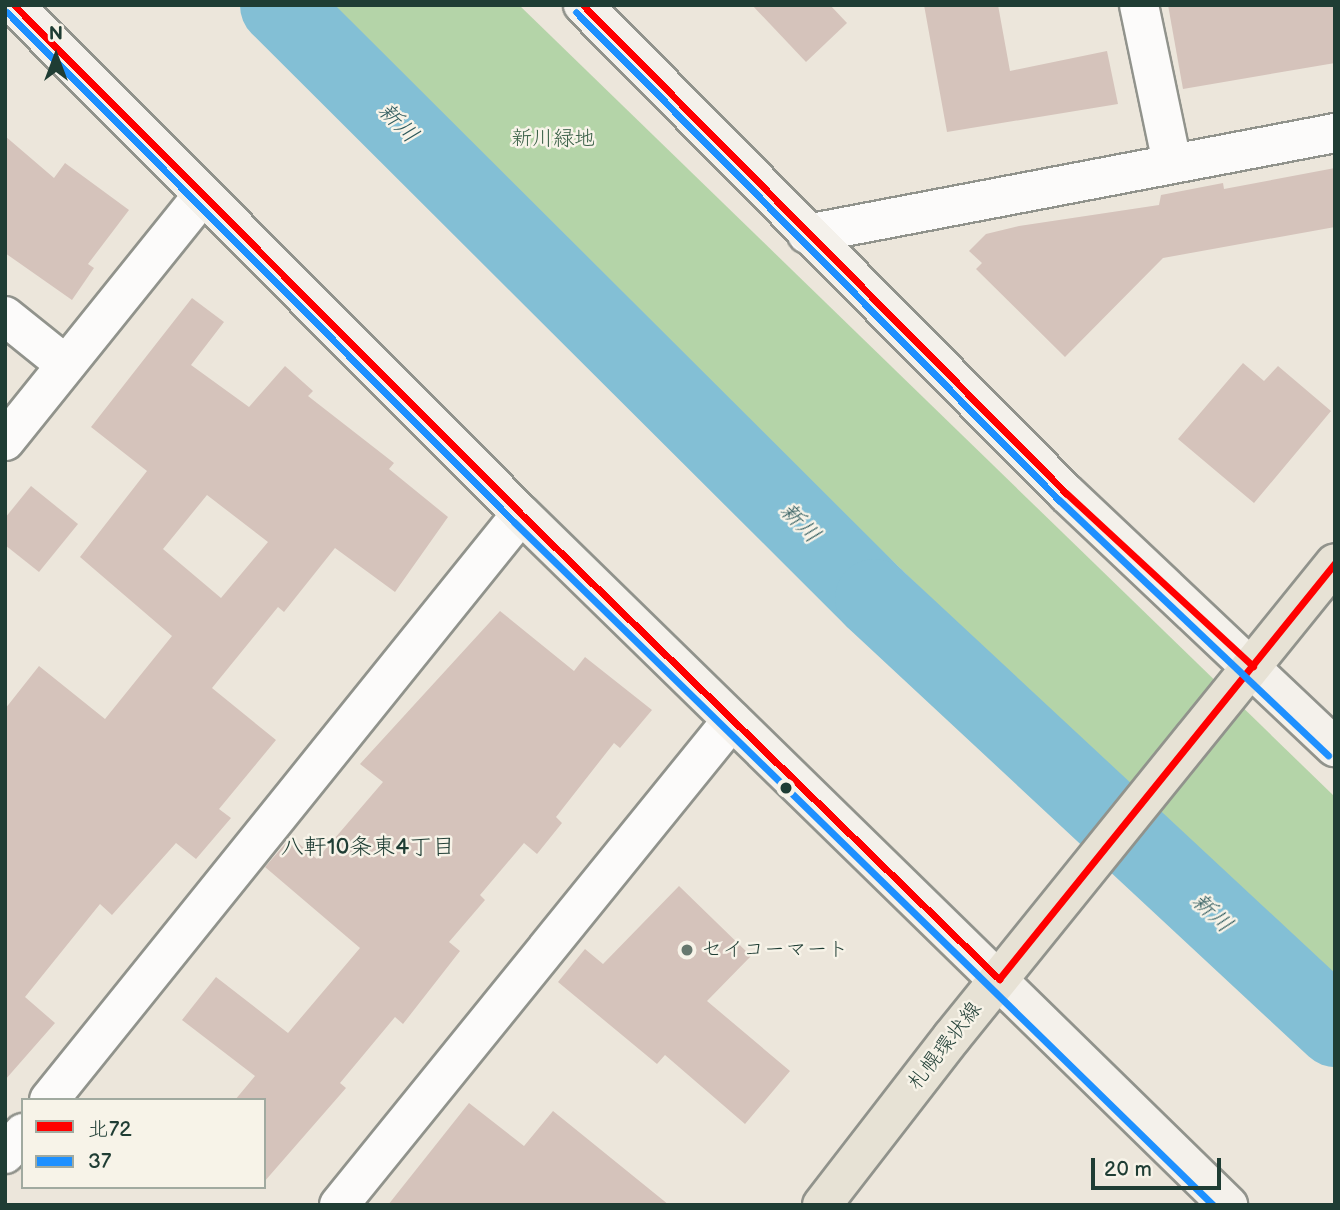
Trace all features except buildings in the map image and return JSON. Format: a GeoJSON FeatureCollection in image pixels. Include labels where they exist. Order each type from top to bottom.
{"type":"FeatureCollection","features":[{"type":"Feature","properties":{"kind":"main road","name":"札幌環状線"},"geometry":{"type":"LineString","coordinates":[[822,1205],[999,979],[1335,563]]}},
{"type":"Feature","properties":{"kind":"street"},"geometry":{"type":"LineString","coordinates":[[14,5],[521,514],[1228,1205]]}},
{"type":"Feature","properties":{"kind":"street"},"geometry":{"type":"LineString","coordinates":[[583,5],[1066,493],[1253,666],[1335,747]]}},
{"type":"Feature","properties":{"kind":"street"},"geometry":{"type":"LineString","coordinates":[[1139,5],[1172,163]]}},
{"type":"Feature","properties":{"kind":"street"},"geometry":{"type":"LineString","coordinates":[[807,234],[1335,133]]}},
{"type":"Feature","properties":{"kind":"street"},"geometry":{"type":"LineString","coordinates":[[5,442],[203,195]]}},
{"type":"Feature","properties":{"kind":"street"},"geometry":{"type":"LineString","coordinates":[[5,316],[66,365]]}},
{"type":"Feature","properties":{"kind":"street"},"geometry":{"type":"LineString","coordinates":[[51,1098],[521,514]]}},
{"type":"Feature","properties":{"kind":"street"},"geometry":{"type":"LineString","coordinates":[[340,1205],[732,720]]}},
{"type":"Feature","properties":{"kind":"street"},"geometry":{"type":"LineString","coordinates":[[5,1154],[21,1135]]}},
{"type":"Feature","properties":{"kind":"green space","name":"新川緑地"},"geometry":{"type":"Polygon","coordinates":[[[315,5],[519,5],[1335,797],[1335,987],[315,5]]]}},
{"type":"Feature","properties":{"kind":"waterway","name":"新川"},"geometry":{"type":"LineString","coordinates":[[279,5],[874,598],[1335,1027]]}},
{"type":"Feature","properties":{"kind":"transit line","name":"北72"},"geometry":{"type":"LineString","coordinates":[[14,5],[521,514],[999,979]]}},
{"type":"Feature","properties":{"kind":"transit line","name":"北72"},"geometry":{"type":"LineString","coordinates":[[583,5],[1066,493],[1253,666]]}},
{"type":"Feature","properties":{"kind":"transit line","name":"37"},"geometry":{"type":"LineString","coordinates":[[7,12],[514,522],[1213,1205]]}},
{"type":"Feature","properties":{"kind":"transit line","name":"37"},"geometry":{"type":"LineString","coordinates":[[576,12],[1059,500],[1328,755]]}},
{"type":"Feature","properties":{"kind":"transit line","name":"北72"},"geometry":{"type":"LineString","coordinates":[[999,979],[1335,563]]}},
{"type":"Feature","properties":{"kind":"place","name":"セイコーマート"},"geometry":{"type":"Point","coordinates":[687,950]}},
{"type":"Feature","properties":{"kind":"district","name":"八軒10条東4丁目"},"geometry":{"type":"Point","coordinates":[368,847]}}]}
